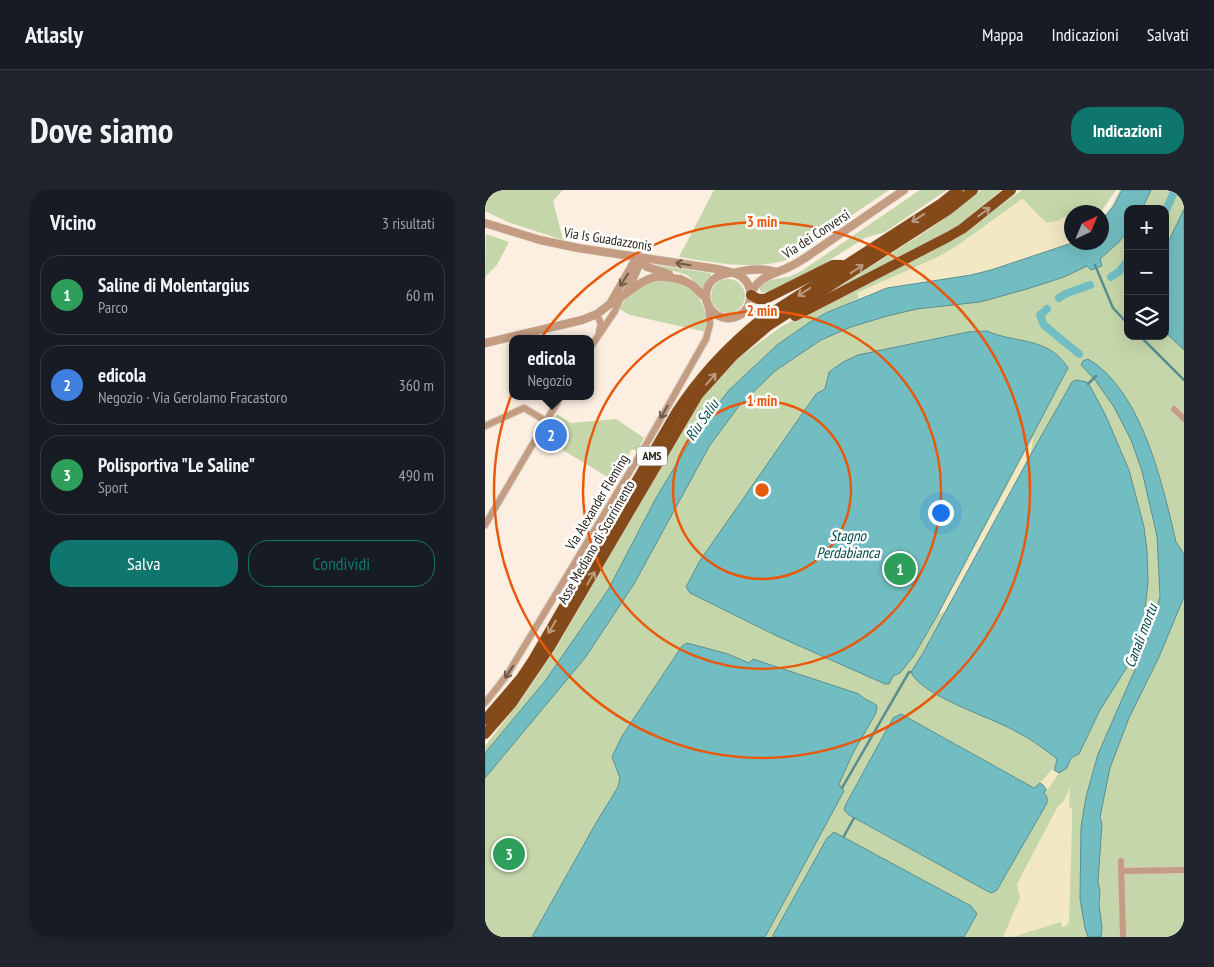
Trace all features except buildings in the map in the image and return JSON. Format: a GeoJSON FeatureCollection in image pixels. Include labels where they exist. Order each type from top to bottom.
{"type":"FeatureCollection","features":[{"type":"Feature","properties":{"kind":"highway","name":"Asse Mediano di Scorrimento"},"geometry":{"type":"LineString","coordinates":[[485,720],[521,678],[533,660],[676,413],[702,376],[734,341],[759,321],[942,203],[958,190]]}},
{"type":"Feature","properties":{"kind":"highway","name":"Asse Mediano di Scorrimento"},"geometry":{"type":"LineString","coordinates":[[485,734],[512,702],[551,647],[698,394],[714,376],[746,344],[787,314],[948,210],[973,190]]}},
{"type":"Feature","properties":{"kind":"highway"},"geometry":{"type":"LineString","coordinates":[[787,314],[794,316],[948,237],[962,229],[1011,190]]}},
{"type":"Feature","properties":{"kind":"highway"},"geometry":{"type":"LineString","coordinates":[[751,293],[758,298],[765,299],[833,265],[844,266]]}},
{"type":"Feature","properties":{"kind":"street","name":"Via dei Conversi"},"geometry":{"type":"LineString","coordinates":[[731,273],[744,270],[776,272],[790,267],[904,190]]}},
{"type":"Feature","properties":{"kind":"street","name":"Via Is Guadazzonis"},"geometry":{"type":"LineString","coordinates":[[485,223],[540,240],[578,248],[717,269],[731,273]]}},
{"type":"Feature","properties":{"kind":"street"},"geometry":{"type":"LineString","coordinates":[[637,257],[647,267],[684,281],[707,302],[717,315],[732,318],[745,311],[750,303],[751,293],[757,282],[776,272]]}},
{"type":"Feature","properties":{"kind":"street"},"geometry":{"type":"LineString","coordinates":[[628,290],[639,267],[637,257]]}},
{"type":"Feature","properties":{"kind":"street"},"geometry":{"type":"LineString","coordinates":[[610,304],[637,257]]}},
{"type":"Feature","properties":{"kind":"street"},"geometry":{"type":"LineString","coordinates":[[717,269],[744,270]]}},
{"type":"Feature","properties":{"kind":"street"},"geometry":{"type":"LineString","coordinates":[[707,302],[707,287],[713,278],[720,274],[731,273],[746,281],[751,293]]}},
{"type":"Feature","properties":{"kind":"street"},"geometry":{"type":"LineString","coordinates":[[519,335],[582,320],[597,314],[619,299],[628,290],[653,277],[671,277],[684,281]]}},
{"type":"Feature","properties":{"kind":"street"},"geometry":{"type":"LineString","coordinates":[[594,341],[615,311],[619,299]]}},
{"type":"Feature","properties":{"kind":"street","name":"Via Alexander Fleming"},"geometry":{"type":"LineString","coordinates":[[485,703],[507,675],[647,443],[706,339],[710,324],[707,302]]}},
{"type":"Feature","properties":{"kind":"street"},"geometry":{"type":"LineString","coordinates":[[597,314],[601,324],[599,333]]}},
{"type":"Feature","properties":{"kind":"street"},"geometry":{"type":"LineString","coordinates":[[485,343],[509,337]]}},
{"type":"Feature","properties":{"kind":"street"},"geometry":{"type":"LineString","coordinates":[[485,524],[559,400]]}},
{"type":"Feature","properties":{"kind":"street"},"geometry":{"type":"LineString","coordinates":[[485,426],[524,408],[546,421]]}},
{"type":"Feature","properties":{"kind":"street"},"geometry":{"type":"LineString","coordinates":[[1174,409],[1184,418]]}},
{"type":"Feature","properties":{"kind":"street"},"geometry":{"type":"LineString","coordinates":[[1121,861],[1123,937]]}},
{"type":"Feature","properties":{"kind":"street"},"geometry":{"type":"LineString","coordinates":[[1121,870],[1184,870]]}},
{"type":"Feature","properties":{"kind":"green space"},"geometry":{"type":"Polygon","coordinates":[[[485,190],[563,190],[553,201],[563,240],[508,222],[485,211],[485,190]]]}},
{"type":"Feature","properties":{"kind":"green space"},"geometry":{"type":"Polygon","coordinates":[[[714,190],[889,190],[786,260],[760,265],[746,265],[679,257],[714,190]]]}},
{"type":"Feature","properties":{"kind":"green space"},"geometry":{"type":"Polygon","coordinates":[[[920,190],[947,190],[885,232],[865,238],[817,268],[770,291],[761,293],[759,286],[769,280],[789,277],[803,270],[920,190]]]}},
{"type":"Feature","properties":{"kind":"green space"},"geometry":{"type":"Polygon","coordinates":[[[981,190],[1001,190],[949,232],[842,287],[840,286],[936,225],[981,190]]]}},
{"type":"Feature","properties":{"kind":"green space"},"geometry":{"type":"Polygon","coordinates":[[[1022,190],[1116,190],[1106,205],[1064,205],[1064,218],[1058,221],[1046,223],[1022,199],[957,246],[938,257],[857,293],[859,298],[810,322],[978,276],[1064,246],[1064,250],[1109,250],[1109,211],[1120,190],[1184,190],[1184,937],[485,937],[485,756],[517,720],[567,654],[573,642],[545,681],[485,753],[485,746],[521,700],[558,645],[698,403],[732,363],[782,326],[956,237],[1022,190]]]}},
{"type":"Feature","properties":{"kind":"green space"},"geometry":{"type":"Polygon","coordinates":[[[486,234],[509,242],[497,265],[485,277],[486,234]]]}},
{"type":"Feature","properties":{"kind":"green space"},"geometry":{"type":"Polygon","coordinates":[[[650,264],[710,273],[711,275],[702,288],[687,275],[650,264]]]}},
{"type":"Feature","properties":{"kind":"green space"},"geometry":{"type":"Polygon","coordinates":[[[728,279],[735,280],[740,284],[744,289],[744,303],[740,308],[735,312],[728,313],[721,312],[716,308],[712,303],[711,296],[712,289],[716,284],[721,280],[728,279]]]}},
{"type":"Feature","properties":{"kind":"green space"},"geometry":{"type":"Polygon","coordinates":[[[672,280],[686,285],[693,290],[701,301],[706,319],[706,332],[630,315],[619,309],[635,289],[647,283],[672,280]]]}},
{"type":"Feature","properties":{"kind":"green space"},"geometry":{"type":"Polygon","coordinates":[[[557,414],[571,423],[616,419],[644,438],[637,451],[632,449],[614,481],[543,438],[557,414]]]}},
{"type":"Feature","properties":{"kind":"sand"},"geometry":{"type":"Polygon","coordinates":[[[1023,199],[1046,223],[1058,221],[1064,218],[1064,246],[991,270],[971,275],[902,284],[859,298],[857,293],[938,257],[957,246],[1023,199]]]}},
{"type":"Feature","properties":{"kind":"sand"},"geometry":{"type":"Polygon","coordinates":[[[1034,436],[1030,456],[945,612],[938,614],[1034,436]]]}},
{"type":"Feature","properties":{"kind":"sand"},"geometry":{"type":"Polygon","coordinates":[[[1055,766],[1054,770],[1059,773],[1048,789],[1046,789],[1040,783],[1055,766]]]}},
{"type":"Feature","properties":{"kind":"sand"},"geometry":{"type":"Polygon","coordinates":[[[1070,788],[1069,806],[1072,809],[1072,825],[1069,922],[1066,926],[1062,927],[1061,922],[1013,937],[1003,937],[1020,898],[1017,884],[1058,806],[1063,802],[1070,788]]]}},
{"type":"Feature","properties":{"kind":"water"},"geometry":{"type":"Polygon","coordinates":[[[1122,190],[1151,190],[1144,205],[1124,205],[1124,236],[1100,259],[1102,266],[1091,270],[1087,266],[1064,277],[980,302],[917,309],[851,327],[821,340],[775,371],[739,406],[710,445],[634,584],[585,658],[485,778],[485,753],[545,681],[608,590],[656,498],[692,438],[729,390],[777,345],[828,312],[887,288],[971,275],[1064,246],[1064,250],[1109,250],[1109,211],[1122,190]]]}},
{"type":"Feature","properties":{"kind":"water"},"geometry":{"type":"Polygon","coordinates":[[[1184,209],[1184,350],[1169,336],[1169,241],[1184,209]]]}},
{"type":"Feature","properties":{"kind":"water","name":"Stagno Perdabianca"},"geometry":{"type":"Polygon","coordinates":[[[987,331],[1041,346],[1060,358],[1068,368],[938,614],[913,657],[900,673],[893,676],[889,684],[885,684],[777,636],[690,593],[686,587],[699,562],[816,394],[825,389],[829,372],[843,362],[858,355],[968,332],[987,331]]]}},
{"type":"Feature","properties":{"kind":"water"},"geometry":{"type":"Polygon","coordinates":[[[1088,359],[1107,373],[1123,393],[1136,416],[1157,468],[1176,542],[1184,554],[1184,597],[1159,657],[1129,718],[1110,768],[1100,817],[1102,824],[1098,881],[1101,937],[1088,937],[1080,899],[1081,827],[1086,797],[1098,754],[1144,649],[1160,596],[1157,536],[1142,471],[1131,440],[1114,407],[1095,380],[1081,365],[1083,361],[1088,359]]]}},
{"type":"Feature","properties":{"kind":"water"},"geometry":{"type":"Polygon","coordinates":[[[1076,380],[1087,382],[1090,386],[1105,414],[1129,470],[1144,527],[1148,583],[1144,616],[1129,664],[1100,710],[1079,754],[1071,758],[1067,768],[1059,773],[1054,770],[1057,760],[1055,757],[1034,742],[1019,733],[941,697],[917,681],[911,672],[1030,456],[1072,382],[1076,380]]]}},
{"type":"Feature","properties":{"kind":"water"},"geometry":{"type":"Polygon","coordinates":[[[687,643],[728,654],[749,663],[753,659],[859,694],[877,706],[876,713],[853,753],[839,784],[844,791],[765,937],[532,937],[618,787],[620,778],[612,757],[622,736],[682,646],[687,643]]]}},
{"type":"Feature","properties":{"kind":"water"},"geometry":{"type":"Polygon","coordinates":[[[901,714],[1034,788],[1040,783],[1046,789],[1044,793],[1047,797],[1047,803],[997,890],[992,893],[849,815],[844,810],[893,718],[901,714]]]}},
{"type":"Feature","properties":{"kind":"water"},"geometry":{"type":"Polygon","coordinates":[[[834,832],[971,906],[977,914],[964,937],[772,937],[827,838],[834,832]]]}},
{"type":"Feature","properties":{"kind":"waterway","name":"Canali mortu"},"geometry":{"type":"LineString","coordinates":[[1168,205],[1175,190]]}},
{"type":"Feature","properties":{"kind":"waterway"},"geometry":{"type":"LineString","coordinates":[[1095,265],[1113,308],[1124,320]]}},
{"type":"Feature","properties":{"kind":"waterway","name":"Canali mortu"},"geometry":{"type":"LineString","coordinates":[[1111,277],[1124,266]]}},
{"type":"Feature","properties":{"kind":"waterway","name":"Canali mortu"},"geometry":{"type":"LineString","coordinates":[[1059,298],[1090,285]]}},
{"type":"Feature","properties":{"kind":"waterway","name":"Canali mortu"},"geometry":{"type":"LineString","coordinates":[[1047,309],[1040,315],[1044,325],[1079,354]]}},
{"type":"Feature","properties":{"kind":"waterway"},"geometry":{"type":"LineString","coordinates":[[1144,340],[1184,380]]}},
{"type":"Feature","properties":{"kind":"waterway"},"geometry":{"type":"LineString","coordinates":[[1088,384],[1096,376]]}},
{"type":"Feature","properties":{"kind":"waterway"},"geometry":{"type":"LineString","coordinates":[[842,788],[909,672],[911,672]]}},
{"type":"Feature","properties":{"kind":"waterway"},"geometry":{"type":"LineString","coordinates":[[844,836],[854,818]]}},
{"type":"Feature","properties":{"kind":"place","name":"edicola"},"geometry":{"type":"Point","coordinates":[551,435]}},
{"type":"Feature","properties":{"kind":"place","name":"Saline di Molentargius"},"geometry":{"type":"Point","coordinates":[900,569]}},
{"type":"Feature","properties":{"kind":"place","name":"Polisportiva \"Le Saline\""},"geometry":{"type":"Point","coordinates":[509,854]}},
{"type":"Feature","properties":{"kind":"water label","name":"Riu Saliu"},"geometry":{"type":"Point","coordinates":[702,420]}}]}
